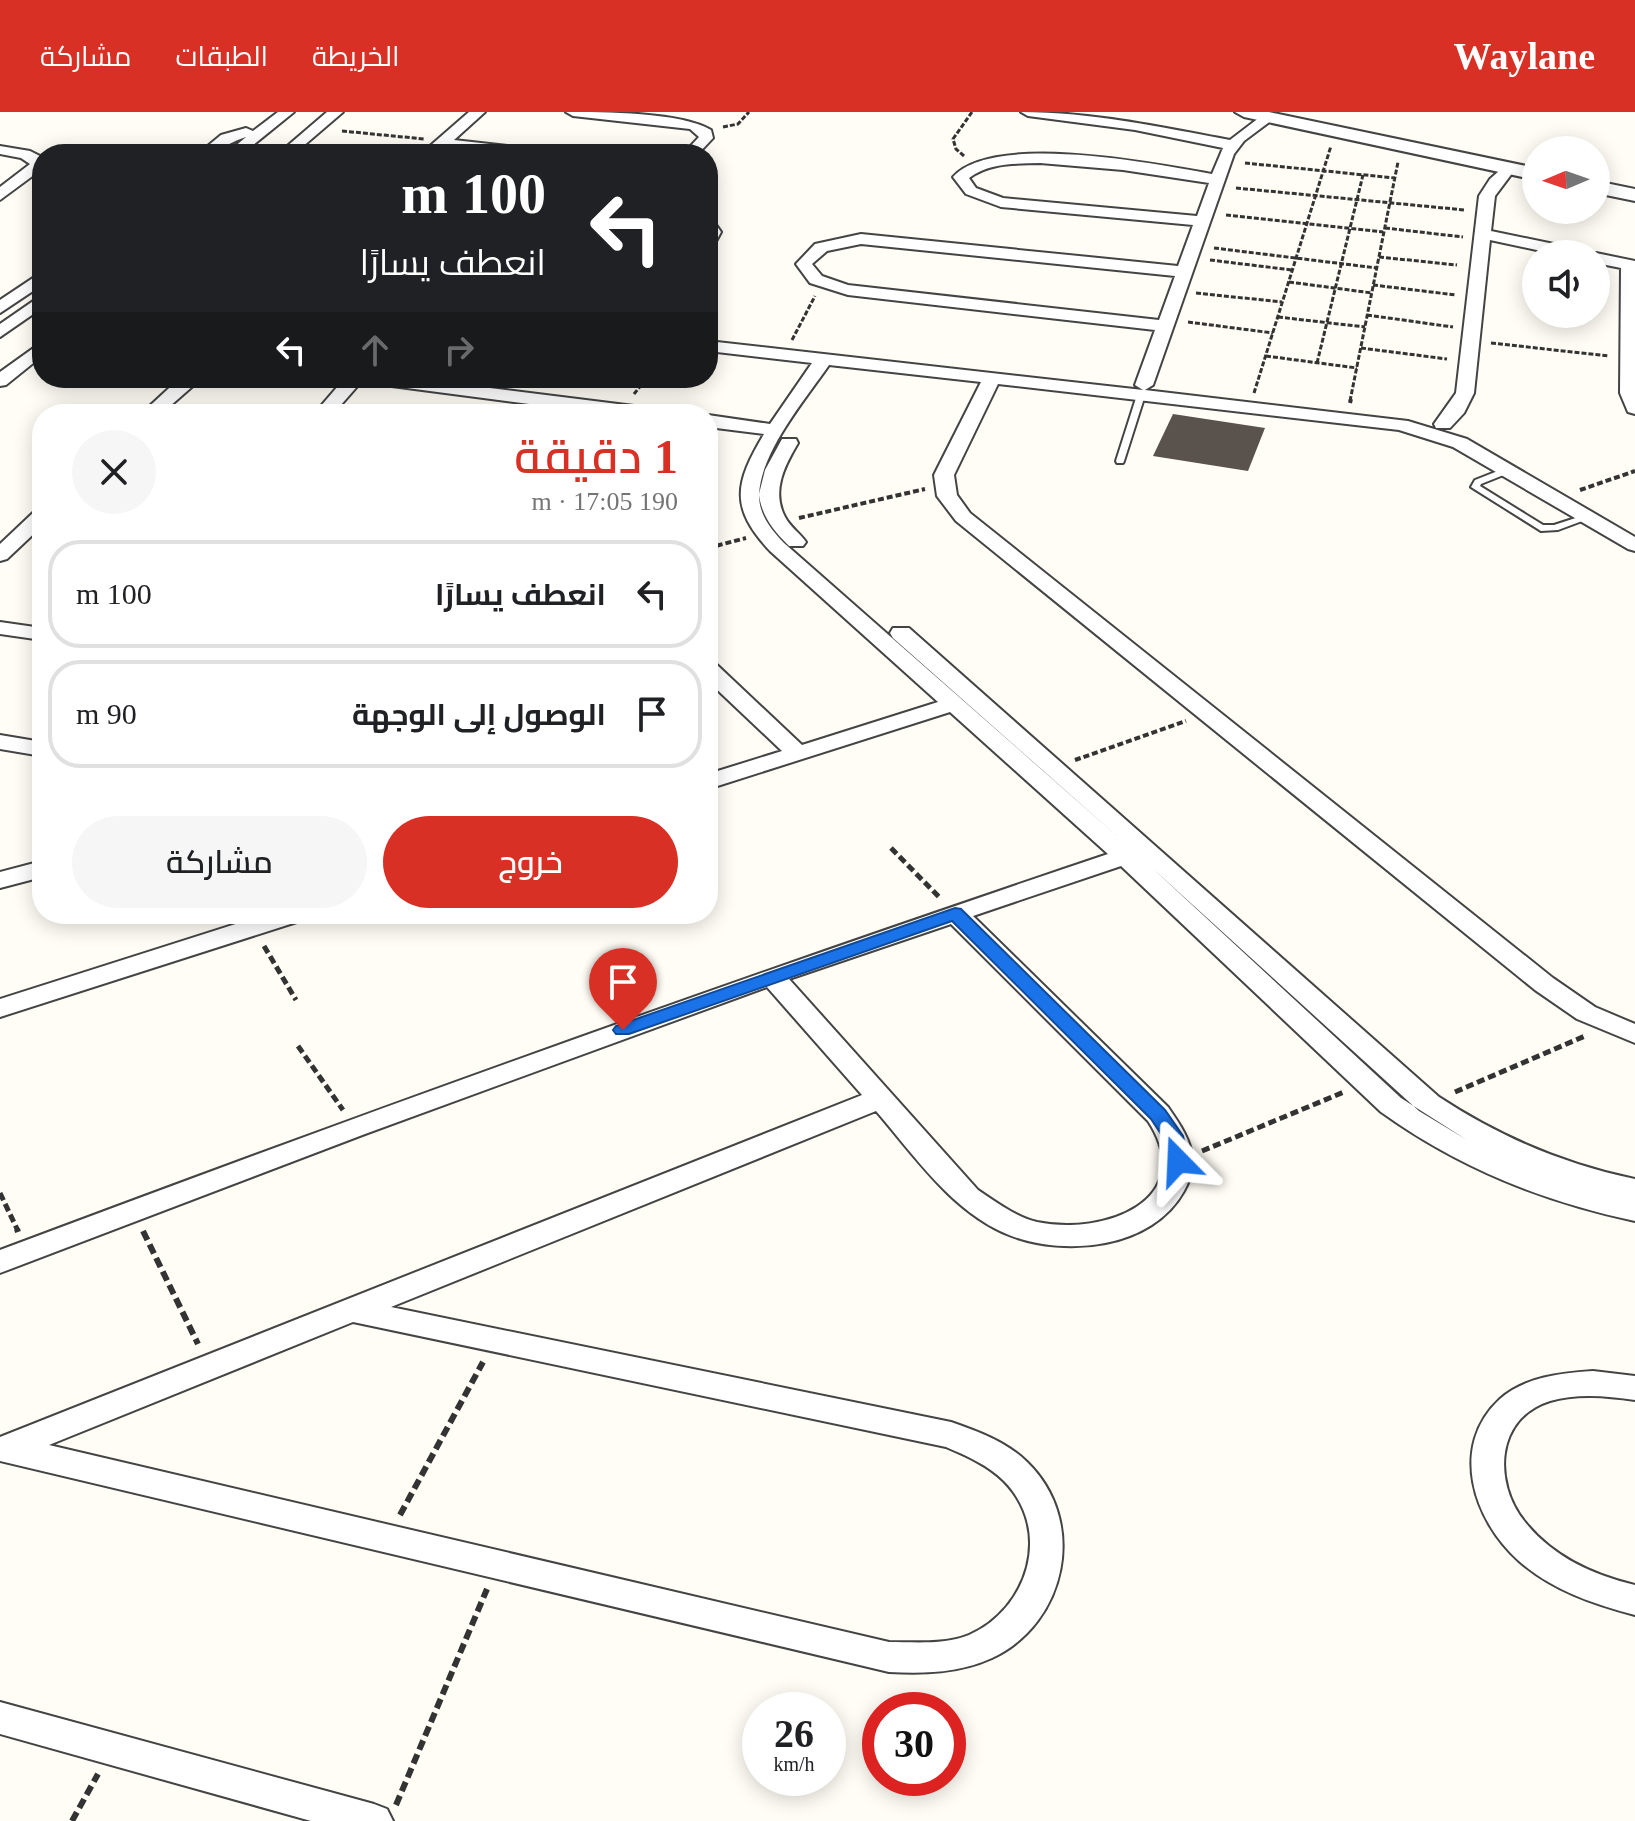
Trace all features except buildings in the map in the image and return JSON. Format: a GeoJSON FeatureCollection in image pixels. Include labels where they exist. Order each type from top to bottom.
{"type":"FeatureCollection","features":[{"type":"Feature","properties":{"kind":"street"},"geometry":{"type":"LineString","coordinates":[[246,144],[287,112]]}},
{"type":"Feature","properties":{"kind":"street"},"geometry":{"type":"LineString","coordinates":[[298,144],[336,112]]}},
{"type":"Feature","properties":{"kind":"street"},"geometry":{"type":"LineString","coordinates":[[441,144],[478,112]]}},
{"type":"Feature","properties":{"kind":"street"},"geometry":{"type":"LineString","coordinates":[[573,112],[683,123],[702,128],[706,138],[700,144]]}},
{"type":"Feature","properties":{"kind":"street"},"geometry":{"type":"LineString","coordinates":[[1028,112],[1119,123],[1228,153]]}},
{"type":"Feature","properties":{"kind":"street"},"geometry":{"type":"LineString","coordinates":[[1244,112],[1522,171]]}},
{"type":"Feature","properties":{"kind":"street"},"geometry":{"type":"LineString","coordinates":[[1302,112],[1522,157]]}},
{"type":"Feature","properties":{"kind":"street"},"geometry":{"type":"LineString","coordinates":[[1142,390],[1228,153],[1269,117]]}},
{"type":"Feature","properties":{"kind":"street"},"geometry":{"type":"LineString","coordinates":[[220,144],[233,135],[318,128]]}},
{"type":"Feature","properties":{"kind":"street"},"geometry":{"type":"LineString","coordinates":[[262,131],[281,144]]}},
{"type":"Feature","properties":{"kind":"street"},"geometry":{"type":"LineString","coordinates":[[443,142],[460,144]]}},
{"type":"Feature","properties":{"kind":"street"},"geometry":{"type":"LineString","coordinates":[[0,150],[32,158]]}},
{"type":"Feature","properties":{"kind":"street"},"geometry":{"type":"LineString","coordinates":[[1204,217],[1020,204],[983,197],[964,184],[961,177],[965,169],[975,163],[999,158],[1025,158],[1139,168],[1216,183]]}},
{"type":"Feature","properties":{"kind":"street"},"geometry":{"type":"LineString","coordinates":[[1443,424],[1462,401],[1486,211],[1491,189],[1508,168]]}},
{"type":"Feature","properties":{"kind":"street"},"geometry":{"type":"LineString","coordinates":[[0,195],[32,170]]}},
{"type":"Feature","properties":{"kind":"street"},"geometry":{"type":"LineString","coordinates":[[1610,179],[1630,187]]}},
{"type":"Feature","properties":{"kind":"street"},"geometry":{"type":"LineString","coordinates":[[1483,236],[1522,243]]}},
{"type":"Feature","properties":{"kind":"street"},"geometry":{"type":"LineString","coordinates":[[1166,323],[832,286],[807,273],[804,264],[809,255],[830,244],[861,239],[1189,258]]}},
{"type":"Feature","properties":{"kind":"street"},"geometry":{"type":"LineString","coordinates":[[1610,261],[1632,266],[1629,393],[1635,408]]}},
{"type":"Feature","properties":{"kind":"street"},"geometry":{"type":"LineString","coordinates":[[0,308],[32,284]]}},
{"type":"Feature","properties":{"kind":"street"},"geometry":{"type":"LineString","coordinates":[[0,381],[19,343],[21,316],[32,308]]}},
{"type":"Feature","properties":{"kind":"street"},"geometry":{"type":"LineString","coordinates":[[21,316],[32,320]]}},
{"type":"Feature","properties":{"kind":"street"},"geometry":{"type":"LineString","coordinates":[[718,336],[1401,425],[1460,443],[1635,545]]}},
{"type":"Feature","properties":{"kind":"street"},"geometry":{"type":"LineString","coordinates":[[718,347],[992,378],[1253,397],[1349,408],[1443,424],[1496,445],[1635,527]]}},
{"type":"Feature","properties":{"kind":"street"},"geometry":{"type":"LineString","coordinates":[[832,360],[777,430],[753,468],[748,484],[754,517],[803,548],[1055,767],[1429,1104],[1497,1145],[1536,1163],[1635,1189]]}},
{"type":"Feature","properties":{"kind":"street"},"geometry":{"type":"LineString","coordinates":[[832,360],[771,472],[771,528],[953,704],[1125,856],[1367,1082],[1420,1127],[1488,1166],[1565,1194],[1635,1210]]}},
{"type":"Feature","properties":{"kind":"street"},"geometry":{"type":"LineString","coordinates":[[992,378],[946,466],[944,485],[947,496],[963,517],[1544,984],[1610,1025],[1635,1034]]}},
{"type":"Feature","properties":{"kind":"street"},"geometry":{"type":"LineString","coordinates":[[160,404],[177,388]]}},
{"type":"Feature","properties":{"kind":"street"},"geometry":{"type":"LineString","coordinates":[[332,404],[346,388]]}},
{"type":"Feature","properties":{"kind":"street"},"geometry":{"type":"LineString","coordinates":[[444,388],[567,404]]}},
{"type":"Feature","properties":{"kind":"street"},"geometry":{"type":"LineString","coordinates":[[483,404],[491,394]]}},
{"type":"Feature","properties":{"kind":"street"},"geometry":{"type":"LineString","coordinates":[[718,422],[777,430]]}},
{"type":"Feature","properties":{"kind":"street"},"geometry":{"type":"LineString","coordinates":[[0,555],[32,525]]}},
{"type":"Feature","properties":{"kind":"street"},"geometry":{"type":"LineString","coordinates":[[0,628],[32,633]]}},
{"type":"Feature","properties":{"kind":"street"},"geometry":{"type":"LineString","coordinates":[[718,678],[797,753]]}},
{"type":"Feature","properties":{"kind":"street"},"geometry":{"type":"LineString","coordinates":[[718,779],[953,704]]}},
{"type":"Feature","properties":{"kind":"street"},"geometry":{"type":"LineString","coordinates":[[0,762],[9,743],[32,747]]}},
{"type":"Feature","properties":{"kind":"street"},"geometry":{"type":"LineString","coordinates":[[0,1262],[355,1127],[772,976],[1125,856]]}},
{"type":"Feature","properties":{"kind":"street"},"geometry":{"type":"LineString","coordinates":[[0,880],[32,872]]}},
{"type":"Feature","properties":{"kind":"street"},"geometry":{"type":"LineString","coordinates":[[772,976],[968,1197],[1001,1221],[1040,1233],[1081,1236],[1120,1229],[1152,1212],[1172,1188],[1178,1161],[1173,1136],[1158,1114],[955,913]]}},
{"type":"Feature","properties":{"kind":"street"},"geometry":{"type":"LineString","coordinates":[[0,1008],[241,924]]}},
{"type":"Feature","properties":{"kind":"street"},"geometry":{"type":"LineString","coordinates":[[3,1450],[881,1098]]}},
{"type":"Feature","properties":{"kind":"street"},"geometry":{"type":"LineString","coordinates":[[3,1450],[889,1657],[936,1659],[980,1646],[1017,1622],[1041,1589],[1050,1551],[1044,1513],[1023,1479],[991,1452],[951,1435],[351,1310]]}},
{"type":"Feature","properties":{"kind":"street"},"geometry":{"type":"LineString","coordinates":[[1635,1388],[1575,1383],[1541,1390],[1513,1406],[1503,1417],[1494,1429],[1486,1457],[1489,1489],[1505,1522],[1532,1553],[1568,1577],[1609,1595],[1635,1600]]}},
{"type":"Feature","properties":{"kind":"street"},"geometry":{"type":"LineString","coordinates":[[0,1718],[374,1821]]}},
{"type":"Feature","properties":{"kind":"lane"},"geometry":{"type":"LineString","coordinates":[[1120,461],[1142,390]]}},
{"type":"Feature","properties":{"kind":"lane"},"geometry":{"type":"LineString","coordinates":[[1508,470],[1478,482],[1475,487],[1541,528],[1555,528],[1588,517]]}},
{"type":"Feature","properties":{"kind":"path"},"geometry":{"type":"LineString","coordinates":[[702,128],[732,126],[742,121],[749,112]]}},
{"type":"Feature","properties":{"kind":"path"},"geometry":{"type":"LineString","coordinates":[[972,112],[953,144],[962,155],[975,163]]}},
{"type":"Feature","properties":{"kind":"path"},"geometry":{"type":"LineString","coordinates":[[318,128],[443,142]]}},
{"type":"Feature","properties":{"kind":"path"},"geometry":{"type":"LineString","coordinates":[[1253,397],[1335,131]]}},
{"type":"Feature","properties":{"kind":"path"},"geometry":{"type":"LineString","coordinates":[[1349,408],[1401,145]]}},
{"type":"Feature","properties":{"kind":"path"},"geometry":{"type":"LineString","coordinates":[[1228,153],[1323,171],[1395,178]]}},
{"type":"Feature","properties":{"kind":"path"},"geometry":{"type":"LineString","coordinates":[[1317,363],[1363,175]]}},
{"type":"Feature","properties":{"kind":"path"},"geometry":{"type":"LineString","coordinates":[[1216,183],[1315,196],[1486,211]]}},
{"type":"Feature","properties":{"kind":"path"},"geometry":{"type":"LineString","coordinates":[[1204,217],[1483,236]]}},
{"type":"Feature","properties":{"kind":"path"},"geometry":{"type":"LineString","coordinates":[[1379,257],[1479,268]]}},
{"type":"Feature","properties":{"kind":"path"},"geometry":{"type":"LineString","coordinates":[[1189,258],[1296,258],[1377,268]]}},
{"type":"Feature","properties":{"kind":"path"},"geometry":{"type":"LineString","coordinates":[[1189,258],[1292,270]]}},
{"type":"Feature","properties":{"kind":"path"},"geometry":{"type":"LineString","coordinates":[[1289,282],[1372,293]]}},
{"type":"Feature","properties":{"kind":"path"},"geometry":{"type":"LineString","coordinates":[[1373,285],[1476,297]]}},
{"type":"Feature","properties":{"kind":"path"},"geometry":{"type":"LineString","coordinates":[[790,345],[815,297],[832,286]]}},
{"type":"Feature","properties":{"kind":"path"},"geometry":{"type":"LineString","coordinates":[[1177,291],[1282,302]]}},
{"type":"Feature","properties":{"kind":"path"},"geometry":{"type":"LineString","coordinates":[[1367,315],[1471,336],[1629,358]]}},
{"type":"Feature","properties":{"kind":"path"},"geometry":{"type":"LineString","coordinates":[[1278,317],[1365,327]]}},
{"type":"Feature","properties":{"kind":"path"},"geometry":{"type":"LineString","coordinates":[[1166,323],[1273,333]]}},
{"type":"Feature","properties":{"kind":"path"},"geometry":{"type":"LineString","coordinates":[[1361,348],[1468,361]]}},
{"type":"Feature","properties":{"kind":"path"},"geometry":{"type":"LineString","coordinates":[[1266,356],[1357,368]]}},
{"type":"Feature","properties":{"kind":"path"},"geometry":{"type":"LineString","coordinates":[[1575,492],[1635,471]]}},
{"type":"Feature","properties":{"kind":"path"},"geometry":{"type":"LineString","coordinates":[[718,545],[771,528],[944,485]]}},
{"type":"Feature","properties":{"kind":"path"},"geometry":{"type":"LineString","coordinates":[[1055,767],[1209,713]]}},
{"type":"Feature","properties":{"kind":"path"},"geometry":{"type":"LineString","coordinates":[[891,848],[955,913]]}},
{"type":"Feature","properties":{"kind":"path"},"geometry":{"type":"LineString","coordinates":[[241,924],[296,1000]]}},
{"type":"Feature","properties":{"kind":"path"},"geometry":{"type":"LineString","coordinates":[[1429,1104],[1610,1025]]}},
{"type":"Feature","properties":{"kind":"path"},"geometry":{"type":"LineString","coordinates":[[298,1046],[355,1127]]}},
{"type":"Feature","properties":{"kind":"path"},"geometry":{"type":"LineString","coordinates":[[1178,1161],[1367,1082]]}},
{"type":"Feature","properties":{"kind":"path"},"geometry":{"type":"LineString","coordinates":[[0,1193],[27,1251]]}},
{"type":"Feature","properties":{"kind":"path"},"geometry":{"type":"LineString","coordinates":[[132,1211],[209,1367]]}},
{"type":"Feature","properties":{"kind":"path"},"geometry":{"type":"LineString","coordinates":[[387,1540],[495,1340]]}},
{"type":"Feature","properties":{"kind":"path"},"geometry":{"type":"LineString","coordinates":[[389,1821],[496,1566]]}},
{"type":"Feature","properties":{"kind":"path"},"geometry":{"type":"LineString","coordinates":[[72,1821],[113,1749]]}},
{"type":"Feature","properties":{"kind":"route"},"geometry":{"type":"LineString","coordinates":[[623,1030],[955,913],[1158,1114],[1173,1136],[1178,1161]]}}]}
